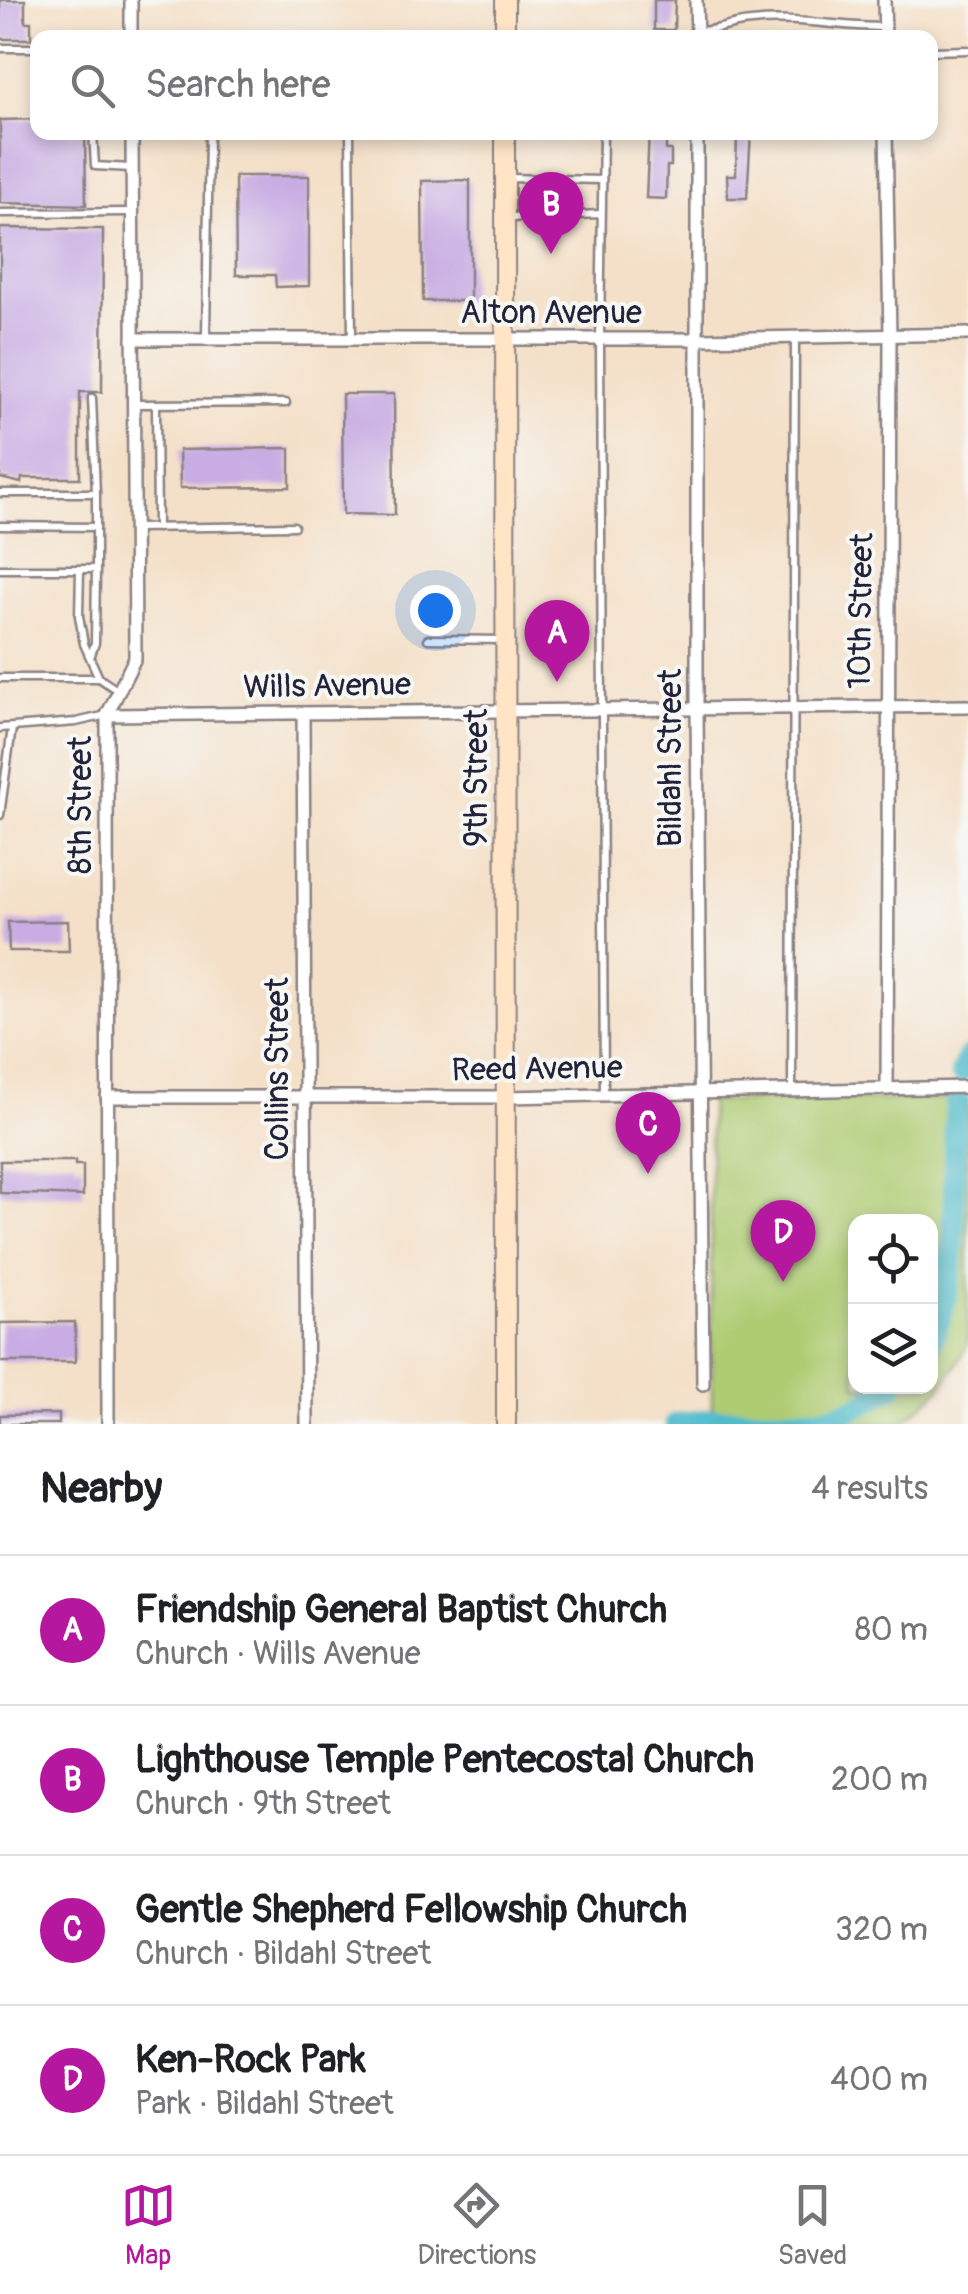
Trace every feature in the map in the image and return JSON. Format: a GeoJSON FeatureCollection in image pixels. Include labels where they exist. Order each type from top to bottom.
{"type":"FeatureCollection","features":[{"type":"Feature","properties":{"kind":"street"},"geometry":{"type":"LineString","coordinates":[[131,0],[131,30]]}},
{"type":"Feature","properties":{"kind":"street"},"geometry":{"type":"LineString","coordinates":[[505,0],[505,30]]}},
{"type":"Feature","properties":{"kind":"street"},"geometry":{"type":"LineString","coordinates":[[696,0],[696,30]]}},
{"type":"Feature","properties":{"kind":"street"},"geometry":{"type":"LineString","coordinates":[[884,0],[885,30]]}},
{"type":"Feature","properties":{"kind":"street","name":"8th Street"},"geometry":{"type":"LineString","coordinates":[[108,1424],[108,715],[134,658],[132,140]]}},
{"type":"Feature","properties":{"kind":"street","name":"9th Street"},"geometry":{"type":"LineString","coordinates":[[505,140],[506,1424]]}},
{"type":"Feature","properties":{"kind":"street","name":"Bildahl Street"},"geometry":{"type":"LineString","coordinates":[[698,140],[697,709],[703,1384]]}},
{"type":"Feature","properties":{"kind":"street","name":"10th Street"},"geometry":{"type":"LineString","coordinates":[[886,140],[890,335],[887,1089]]}},
{"type":"Feature","properties":{"kind":"street","name":"Alton Avenue"},"geometry":{"type":"LineString","coordinates":[[133,339],[505,340],[968,334]]}},
{"type":"Feature","properties":{"kind":"street","name":"Wills Avenue"},"geometry":{"type":"LineString","coordinates":[[108,715],[968,706]]}},
{"type":"Feature","properties":{"kind":"street","name":"Collins Street"},"geometry":{"type":"LineString","coordinates":[[303,713],[307,1424]]}},
{"type":"Feature","properties":{"kind":"street","name":"Reed Avenue"},"geometry":{"type":"LineString","coordinates":[[107,1097],[506,1097],[968,1086]]}},
{"type":"Feature","properties":{"kind":"lane"},"geometry":{"type":"LineString","coordinates":[[720,30],[748,22],[819,21],[873,30]]}},
{"type":"Feature","properties":{"kind":"lane"},"geometry":{"type":"LineString","coordinates":[[0,48],[30,48]]}},
{"type":"Feature","properties":{"kind":"lane"},"geometry":{"type":"LineString","coordinates":[[938,51],[968,50]]}},
{"type":"Feature","properties":{"kind":"lane"},"geometry":{"type":"LineString","coordinates":[[94,140],[95,166],[132,168]]}},
{"type":"Feature","properties":{"kind":"lane"},"geometry":{"type":"LineString","coordinates":[[206,339],[209,140]]}},
{"type":"Feature","properties":{"kind":"lane"},"geometry":{"type":"LineString","coordinates":[[350,140],[352,340]]}},
{"type":"Feature","properties":{"kind":"lane"},"geometry":{"type":"LineString","coordinates":[[602,140],[604,1095]]}},
{"type":"Feature","properties":{"kind":"lane"},"geometry":{"type":"LineString","coordinates":[[505,178],[602,180]]}},
{"type":"Feature","properties":{"kind":"lane"},"geometry":{"type":"LineString","coordinates":[[0,212],[132,212]]}},
{"type":"Feature","properties":{"kind":"lane"},"geometry":{"type":"LineString","coordinates":[[505,218],[602,214]]}},
{"type":"Feature","properties":{"kind":"lane"},"geometry":{"type":"LineString","coordinates":[[792,1092],[795,337]]}},
{"type":"Feature","properties":{"kind":"lane"},"geometry":{"type":"LineString","coordinates":[[91,655],[95,642],[96,569],[92,398]]}},
{"type":"Feature","properties":{"kind":"lane"},"geometry":{"type":"LineString","coordinates":[[134,404],[286,403]]}},
{"type":"Feature","properties":{"kind":"lane"},"geometry":{"type":"LineString","coordinates":[[156,404],[157,528]]}},
{"type":"Feature","properties":{"kind":"lane"},"geometry":{"type":"LineString","coordinates":[[0,492],[96,493]]}},
{"type":"Feature","properties":{"kind":"lane"},"geometry":{"type":"LineString","coordinates":[[0,526],[96,527]]}},
{"type":"Feature","properties":{"kind":"lane"},"geometry":{"type":"LineString","coordinates":[[134,528],[294,526]]}},
{"type":"Feature","properties":{"kind":"lane"},"geometry":{"type":"LineString","coordinates":[[0,569],[96,569]]}},
{"type":"Feature","properties":{"kind":"lane"},"geometry":{"type":"LineString","coordinates":[[80,569],[84,644],[99,678]]}},
{"type":"Feature","properties":{"kind":"lane"},"geometry":{"type":"LineString","coordinates":[[428,639],[506,640]]}},
{"type":"Feature","properties":{"kind":"lane"},"geometry":{"type":"LineString","coordinates":[[0,678],[99,678],[121,692]]}},
{"type":"Feature","properties":{"kind":"lane"},"geometry":{"type":"LineString","coordinates":[[0,728],[108,715]]}},
{"type":"Feature","properties":{"kind":"lane"},"geometry":{"type":"LineString","coordinates":[[0,815],[12,728]]}},
{"type":"Feature","properties":{"kind":"green space"},"geometry":{"type":"Polygon","coordinates":[[[968,1099],[968,1343],[939,1389],[938,1214],[848,1214],[848,1394],[934,1394],[898,1424],[712,1424],[710,1101],[968,1099]]]}},
{"type":"Feature","properties":{"kind":"building"},"geometry":{"type":"Polygon","coordinates":[[[0,0],[25,0],[25,22],[31,22],[30,39],[0,39],[0,0]]]}},
{"type":"Feature","properties":{"kind":"building"},"geometry":{"type":"Polygon","coordinates":[[[654,0],[675,0],[674,30],[654,30],[654,0]]]}},
{"type":"Feature","properties":{"kind":"building"},"geometry":{"type":"Polygon","coordinates":[[[30,119],[30,140],[85,140],[86,205],[0,203],[0,120],[30,119]]]}},
{"type":"Feature","properties":{"kind":"building"},"geometry":{"type":"Polygon","coordinates":[[[649,140],[666,140],[666,150],[671,150],[671,166],[667,166],[666,199],[646,198],[649,140]]]}},
{"type":"Feature","properties":{"kind":"building"},"geometry":{"type":"Polygon","coordinates":[[[737,140],[751,140],[747,198],[728,198],[727,175],[736,175],[737,140]]]}},
{"type":"Feature","properties":{"kind":"building"},"geometry":{"type":"Polygon","coordinates":[[[235,176],[309,176],[309,286],[276,287],[275,275],[236,275],[235,176]]]}},
{"type":"Feature","properties":{"kind":"building"},"geometry":{"type":"Polygon","coordinates":[[[470,180],[470,301],[423,301],[422,181],[470,180]]]}},
{"type":"Feature","properties":{"kind":"building"},"geometry":{"type":"Polygon","coordinates":[[[0,228],[103,229],[102,392],[80,392],[80,478],[22,478],[21,483],[0,478],[0,228]]]}},
{"type":"Feature","properties":{"kind":"building"},"geometry":{"type":"Polygon","coordinates":[[[342,394],[394,394],[395,515],[343,514],[342,394]]]}},
{"type":"Feature","properties":{"kind":"building"},"geometry":{"type":"Polygon","coordinates":[[[290,448],[290,487],[180,488],[179,450],[290,448]]]}},
{"type":"Feature","properties":{"kind":"building"},"geometry":{"type":"Polygon","coordinates":[[[68,921],[69,951],[9,951],[8,922],[68,921]]]}},
{"type":"Feature","properties":{"kind":"building"},"geometry":{"type":"Polygon","coordinates":[[[0,1161],[75,1161],[75,1165],[83,1165],[83,1196],[0,1193],[0,1161]]]}},
{"type":"Feature","properties":{"kind":"building"},"geometry":{"type":"Polygon","coordinates":[[[75,1322],[75,1362],[0,1362],[0,1323],[75,1322]]]}},
{"type":"Feature","properties":{"kind":"building"},"geometry":{"type":"Polygon","coordinates":[[[59,1414],[59,1424],[0,1424],[0,1415],[59,1414]]]}},
{"type":"Feature","properties":{"kind":"waterway"},"geometry":{"type":"LineString","coordinates":[[961,1073],[968,1057]]}},
{"type":"Feature","properties":{"kind":"waterway"},"geometry":{"type":"LineString","coordinates":[[938,1324],[953,1253],[957,1097]]}},
{"type":"Feature","properties":{"kind":"waterway"},"geometry":{"type":"LineString","coordinates":[[676,1424],[836,1415],[880,1394]]}},
{"type":"Feature","properties":{"kind":"place","name":"Lighthouse Temple Pentecostal Church"},"geometry":{"type":"Point","coordinates":[551,254]}},
{"type":"Feature","properties":{"kind":"place","name":"Friendship General Baptist Church"},"geometry":{"type":"Point","coordinates":[557,682]}},
{"type":"Feature","properties":{"kind":"place","name":"Gentle Shepherd Fellowship Church"},"geometry":{"type":"Point","coordinates":[648,1174]}},
{"type":"Feature","properties":{"kind":"place","name":"Ken-Rock Park"},"geometry":{"type":"Point","coordinates":[783,1282]}}]}
